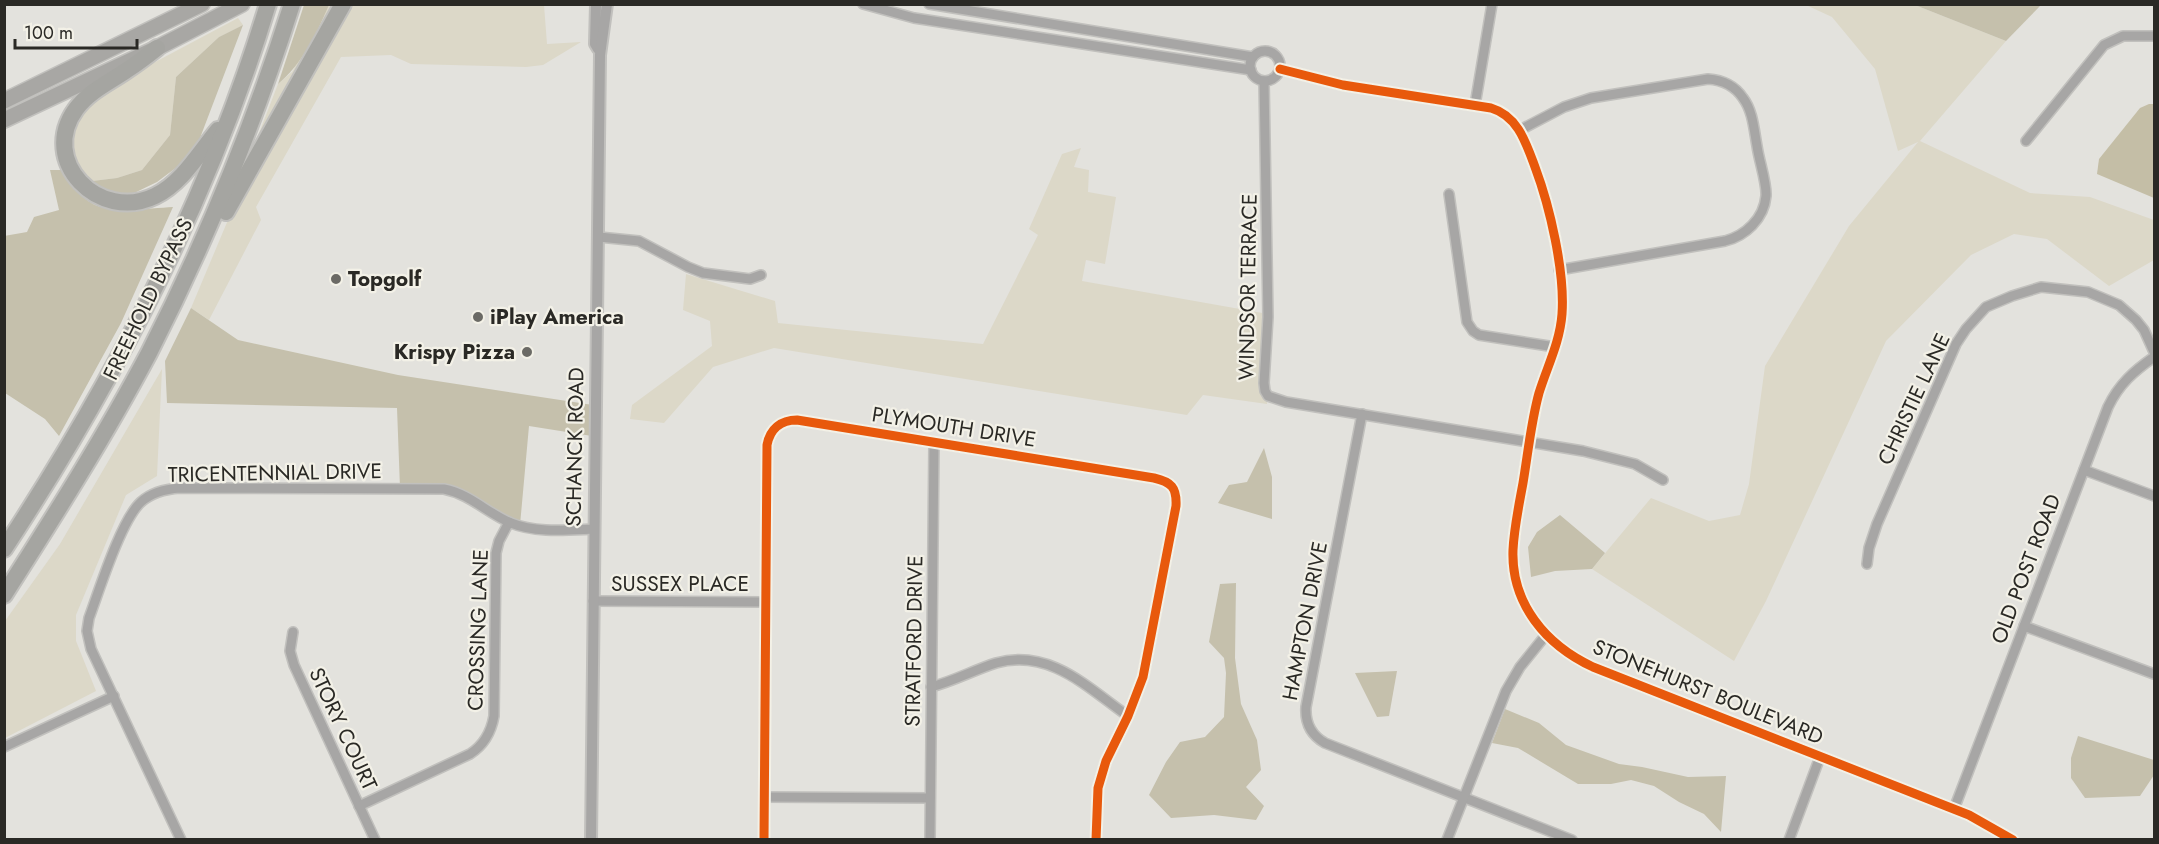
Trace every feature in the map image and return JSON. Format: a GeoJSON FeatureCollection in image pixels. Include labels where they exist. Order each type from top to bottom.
{"type":"FeatureCollection","features":[{"type":"Feature","properties":{"kind":"highway"},"geometry":{"type":"LineString","coordinates":[[4,101],[202,4]]}},
{"type":"Feature","properties":{"kind":"highway"},"geometry":{"type":"LineString","coordinates":[[4,120],[157,48],[242,4]]}},
{"type":"Feature","properties":{"kind":"highway","name":"FREEHOLD BYPASS"},"geometry":{"type":"LineString","coordinates":[[4,595],[80,476],[169,313],[239,154],[292,4]]}},
{"type":"Feature","properties":{"kind":"highway"},"geometry":{"type":"LineString","coordinates":[[205,234],[219,223],[343,4]]}},
{"type":"Feature","properties":{"kind":"highway","name":"FREEHOLD BYPASS"},"geometry":{"type":"LineString","coordinates":[[4,549],[65,454],[129,338],[182,231],[229,115],[267,10]]}},
{"type":"Feature","properties":{"kind":"highway"},"geometry":{"type":"LineString","coordinates":[[157,48],[86,98],[74,111],[67,128],[66,152],[70,167],[81,184],[98,196],[113,202],[130,202],[155,196],[181,177],[229,115]]}},
{"type":"Feature","properties":{"kind":"street","name":"SCHANCK ROAD"},"geometry":{"type":"LineString","coordinates":[[596,4],[596,44],[600,55]]}},
{"type":"Feature","properties":{"kind":"street","name":"SCHANCK ROAD"},"geometry":{"type":"LineString","coordinates":[[591,840],[600,55],[607,4]]}},
{"type":"Feature","properties":{"kind":"street"},"geometry":{"type":"LineString","coordinates":[[863,4],[899,15],[1251,69]]}},
{"type":"Feature","properties":{"kind":"street"},"geometry":{"type":"LineString","coordinates":[[929,4],[1253,57],[1262,51],[1272,52],[1279,59],[1280,69],[1276,76],[1264,81],[1256,77],[1251,69],[1253,57]]}},
{"type":"Feature","properties":{"kind":"street"},"geometry":{"type":"LineString","coordinates":[[1475,105],[1492,4]]}},
{"type":"Feature","properties":{"kind":"street"},"geometry":{"type":"LineString","coordinates":[[971,27],[974,12]]}},
{"type":"Feature","properties":{"kind":"street"},"geometry":{"type":"LineString","coordinates":[[2026,141],[2104,45],[2123,36],[2154,36]]}},
{"type":"Feature","properties":{"kind":"street","name":"STONEHURST BOULEVARD"},"geometry":{"type":"LineString","coordinates":[[1280,69],[1343,85],[1498,110],[1507,114],[1520,130],[1546,201],[1559,270],[1562,314],[1560,332],[1539,394],[1513,556],[1517,581],[1524,602],[1545,636],[1570,655],[1593,667],[1954,809],[2013,840]]}},
{"type":"Feature","properties":{"kind":"street"},"geometry":{"type":"LineString","coordinates":[[1520,130],[1564,107],[1591,98],[1708,79],[1725,83],[1737,90],[1745,99],[1751,113],[1766,196],[1759,217],[1746,231],[1725,241],[1559,270]]}},
{"type":"Feature","properties":{"kind":"street","name":"WINDSOR TERRACE"},"geometry":{"type":"LineString","coordinates":[[1264,81],[1268,316],[1264,391],[1269,398],[1276,400],[1362,414]]}},
{"type":"Feature","properties":{"kind":"street"},"geometry":{"type":"LineString","coordinates":[[1449,194],[1467,322],[1473,331],[1479,335],[1555,347]]}},
{"type":"Feature","properties":{"kind":"street"},"geometry":{"type":"LineString","coordinates":[[599,237],[639,241],[703,273],[750,279],[761,275]]}},
{"type":"Feature","properties":{"kind":"street","name":"CHRISTIE LANE"},"geometry":{"type":"LineString","coordinates":[[1867,564],[1869,548],[1877,524],[1956,344],[1966,329],[1986,308],[2012,296],[2041,287],[2088,292],[2128,312],[2144,330],[2154,352]]}},
{"type":"Feature","properties":{"kind":"street","name":"OLD POST ROAD"},"geometry":{"type":"LineString","coordinates":[[1954,809],[2112,398],[2135,370],[2154,357]]}},
{"type":"Feature","properties":{"kind":"street"},"geometry":{"type":"LineString","coordinates":[[1362,414],[1583,451],[1635,464],[1663,480]]}},
{"type":"Feature","properties":{"kind":"street","name":"HAMPTON DRIVE"},"geometry":{"type":"LineString","coordinates":[[1362,414],[1306,707],[1307,722],[1314,734],[1325,743],[1572,840]]}},
{"type":"Feature","properties":{"kind":"street","name":"PLYMOUTH DRIVE"},"geometry":{"type":"LineString","coordinates":[[764,840],[767,445],[774,429],[783,422],[797,420],[1154,478],[1172,485],[1175,489],[1176,506],[1146,663],[1138,693],[1102,774],[1096,806],[1096,840]]}},
{"type":"Feature","properties":{"kind":"street","name":"STRATFORD DRIVE"},"geometry":{"type":"LineString","coordinates":[[930,840],[934,443]]}},
{"type":"Feature","properties":{"kind":"street"},"geometry":{"type":"LineString","coordinates":[[2084,470],[2154,496]]}},
{"type":"Feature","properties":{"kind":"street","name":"TRICENTENNIAL DRIVE"},"geometry":{"type":"LineString","coordinates":[[181,840],[89,644],[87,624],[125,525],[135,508],[153,494],[162,490],[180,488],[444,489],[463,495],[509,522],[527,529],[594,529]]}},
{"type":"Feature","properties":{"kind":"street","name":"CROSSING LANE"},"geometry":{"type":"LineString","coordinates":[[359,806],[470,754],[484,743],[489,735],[494,716],[496,553],[498,541],[509,522]]}},
{"type":"Feature","properties":{"kind":"street","name":"SUSSEX PLACE"},"geometry":{"type":"LineString","coordinates":[[593,601],[766,602]]}},
{"type":"Feature","properties":{"kind":"street"},"geometry":{"type":"LineString","coordinates":[[2024,626],[2154,674]]}},
{"type":"Feature","properties":{"kind":"street","name":"STORY COURT"},"geometry":{"type":"LineString","coordinates":[[293,632],[290,651],[294,665],[375,840]]}},
{"type":"Feature","properties":{"kind":"street"},"geometry":{"type":"LineString","coordinates":[[1447,840],[1506,691],[1520,667],[1545,636]]}},
{"type":"Feature","properties":{"kind":"street"},"geometry":{"type":"LineString","coordinates":[[931,687],[954,681],[998,663],[1016,660],[1035,661],[1052,665],[1066,672],[1128,716]]}},
{"type":"Feature","properties":{"kind":"street"},"geometry":{"type":"LineString","coordinates":[[4,747],[114,696]]}},
{"type":"Feature","properties":{"kind":"street"},"geometry":{"type":"LineString","coordinates":[[1789,840],[1820,757]]}},
{"type":"Feature","properties":{"kind":"street"},"geometry":{"type":"LineString","coordinates":[[764,797],[930,798]]}},
{"type":"Feature","properties":{"kind":"shaded area"},"geometry":{"type":"Polygon","coordinates":[[[304,5],[329,5],[302,58],[278,84],[304,5]]]}},
{"type":"Feature","properties":{"kind":"shaded area"},"geometry":{"type":"Polygon","coordinates":[[[329,5],[337,5],[256,141],[278,84],[292,72],[329,5]]]}},
{"type":"Feature","properties":{"kind":"shaded area"},"geometry":{"type":"Polygon","coordinates":[[[350,5],[544,5],[547,44],[581,42],[543,65],[526,67],[411,64],[391,55],[341,57],[256,207],[261,220],[209,320],[191,308],[228,220],[281,121],[350,5]]]}},
{"type":"Feature","properties":{"kind":"shaded area"},"geometry":{"type":"Polygon","coordinates":[[[1806,5],[1915,5],[2006,41],[1920,141],[2030,193],[2090,197],[2154,220],[2154,260],[2109,286],[2047,239],[2014,234],[1971,255],[1886,341],[1766,601],[1734,661],[1592,569],[1651,498],[1709,521],[1740,515],[1749,484],[1765,366],[1849,226],[1918,142],[1898,151],[1875,69],[1832,17],[1806,5]]]}},
{"type":"Feature","properties":{"kind":"shaded area"},"geometry":{"type":"Polygon","coordinates":[[[1915,5],[2041,5],[2006,41],[1915,5]]]}},
{"type":"Feature","properties":{"kind":"shaded area"},"geometry":{"type":"Polygon","coordinates":[[[238,18],[243,25],[219,37],[176,77],[170,135],[142,170],[117,178],[84,182],[69,152],[73,118],[95,94],[238,18]]]}},
{"type":"Feature","properties":{"kind":"shaded area"},"geometry":{"type":"Polygon","coordinates":[[[243,25],[200,138],[181,164],[157,182],[128,196],[105,192],[84,182],[117,178],[142,170],[170,135],[176,77],[219,37],[243,25]]]}},
{"type":"Feature","properties":{"kind":"shaded area"},"geometry":{"type":"Polygon","coordinates":[[[2154,104],[2154,198],[2097,174],[2099,159],[2140,108],[2154,104]]]}},
{"type":"Feature","properties":{"kind":"shaded area"},"geometry":{"type":"Polygon","coordinates":[[[1081,148],[1074,167],[1089,170],[1088,192],[1116,197],[1105,264],[1086,260],[1082,281],[1268,314],[1267,404],[1203,395],[1187,415],[774,348],[713,367],[664,423],[630,419],[632,405],[712,346],[710,321],[683,310],[686,274],[775,301],[778,323],[983,344],[1038,235],[1029,229],[1062,154],[1081,148]]]}},
{"type":"Feature","properties":{"kind":"shaded area"},"geometry":{"type":"Polygon","coordinates":[[[50,170],[61,170],[84,197],[101,207],[132,210],[173,207],[121,323],[59,436],[45,419],[5,393],[4,236],[27,232],[34,217],[59,210],[50,170]]]}},
{"type":"Feature","properties":{"kind":"shaded area"},"geometry":{"type":"Polygon","coordinates":[[[191,308],[238,340],[398,375],[593,405],[592,436],[529,426],[520,525],[456,492],[400,488],[397,408],[167,403],[165,361],[191,308]]]}},
{"type":"Feature","properties":{"kind":"shaded area"},"geometry":{"type":"Polygon","coordinates":[[[162,369],[157,476],[126,495],[76,615],[76,641],[96,691],[5,738],[5,621],[60,544],[162,369]]]}},
{"type":"Feature","properties":{"kind":"shaded area"},"geometry":{"type":"Polygon","coordinates":[[[1264,448],[1272,477],[1272,519],[1218,503],[1229,485],[1247,482],[1264,448]]]}},
{"type":"Feature","properties":{"kind":"shaded area"},"geometry":{"type":"Polygon","coordinates":[[[1560,515],[1605,553],[1592,569],[1555,571],[1531,577],[1528,547],[1537,532],[1560,515]]]}},
{"type":"Feature","properties":{"kind":"shaded area"},"geometry":{"type":"Polygon","coordinates":[[[1236,583],[1235,658],[1241,704],[1257,740],[1261,770],[1246,787],[1264,806],[1256,820],[1214,815],[1171,818],[1149,795],[1166,762],[1180,742],[1205,737],[1224,717],[1226,673],[1224,658],[1209,642],[1220,584],[1236,583]]]}},
{"type":"Feature","properties":{"kind":"shaded area"},"geometry":{"type":"Polygon","coordinates":[[[1397,671],[1389,716],[1377,717],[1355,673],[1397,671]]]}},
{"type":"Feature","properties":{"kind":"shaded area"},"geometry":{"type":"Polygon","coordinates":[[[1505,709],[1539,723],[1566,745],[1619,764],[1688,777],[1726,776],[1721,832],[1704,814],[1654,786],[1631,780],[1611,784],[1578,784],[1518,748],[1492,743],[1505,709]]]}},
{"type":"Feature","properties":{"kind":"shaded area"},"geometry":{"type":"Polygon","coordinates":[[[2078,736],[2154,760],[2154,775],[2140,796],[2085,798],[2071,778],[2071,758],[2078,736]]]}},
{"type":"Feature","properties":{"kind":"cycle path"},"geometry":{"type":"LineString","coordinates":[[1280,69],[1343,85],[1491,108],[1508,117],[1524,140],[1541,183],[1551,220],[1559,260],[1562,297],[1559,334],[1534,415],[1513,550],[1518,588],[1525,605],[1547,635],[1560,647],[1593,667],[1969,815],[2013,840]]}},
{"type":"Feature","properties":{"kind":"cycle path"},"geometry":{"type":"LineString","coordinates":[[764,840],[767,445],[771,434],[777,427],[797,420],[1154,478],[1172,486],[1176,506],[1143,677],[1128,716],[1106,761],[1098,788],[1096,840]]}},
{"type":"Feature","properties":{"kind":"place","name":"Topgolf"},"geometry":{"type":"Point","coordinates":[336,279]}},
{"type":"Feature","properties":{"kind":"place","name":"iPlay America"},"geometry":{"type":"Point","coordinates":[478,317]}},
{"type":"Feature","properties":{"kind":"place","name":"Krispy Pizza"},"geometry":{"type":"Point","coordinates":[527,352]}}]}
